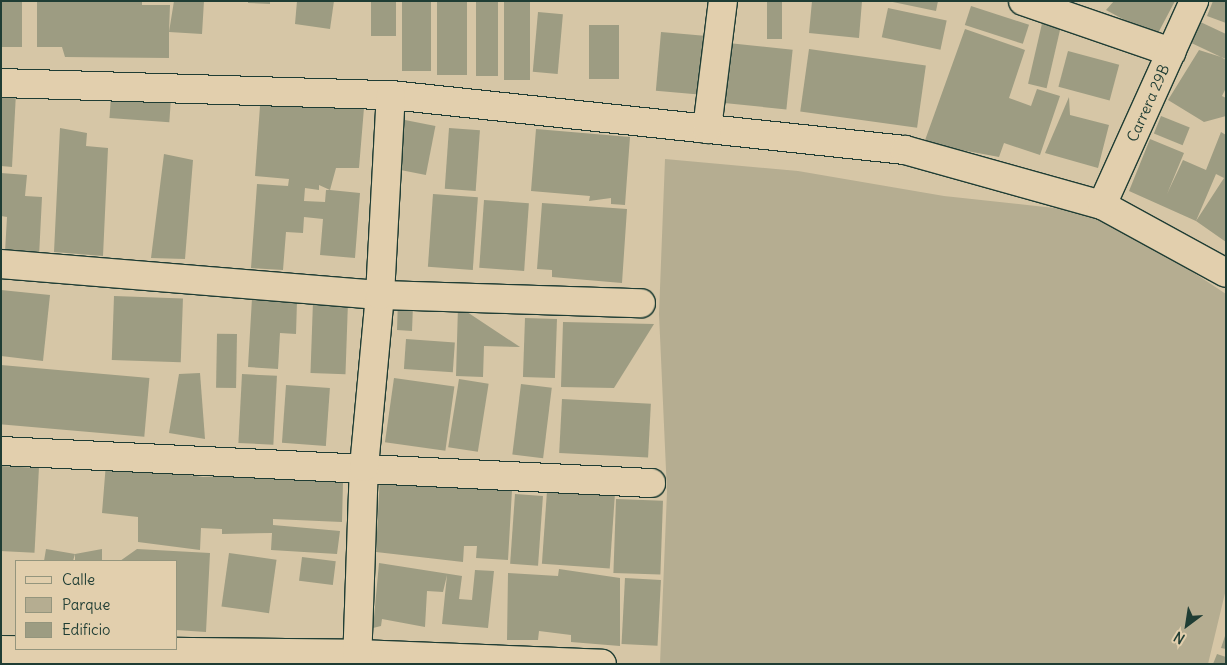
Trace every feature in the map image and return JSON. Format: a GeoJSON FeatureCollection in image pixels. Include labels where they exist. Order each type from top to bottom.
{"type":"FeatureCollection","features":[{"type":"Feature","properties":{"kind":"street"},"geometry":{"type":"LineString","coordinates":[[707,129],[723,1]]}},
{"type":"Feature","properties":{"kind":"street"},"geometry":{"type":"LineString","coordinates":[[1023,1],[1171,52]]}},
{"type":"Feature","properties":{"kind":"street","name":"Carrera 29B"},"geometry":{"type":"LineString","coordinates":[[1102,205],[1194,1]]}},
{"type":"Feature","properties":{"kind":"street"},"geometry":{"type":"LineString","coordinates":[[1,83],[391,95],[905,150],[1102,205],[1226,272]]}},
{"type":"Feature","properties":{"kind":"street"},"geometry":{"type":"LineString","coordinates":[[357,659],[364,468],[380,295],[391,95]]}},
{"type":"Feature","properties":{"kind":"street"},"geometry":{"type":"LineString","coordinates":[[1,264],[380,295],[641,303]]}},
{"type":"Feature","properties":{"kind":"street"},"geometry":{"type":"LineString","coordinates":[[1,451],[651,483]]}},
{"type":"Feature","properties":{"kind":"street"},"geometry":{"type":"LineString","coordinates":[[1,650],[602,664]]}},
{"type":"Feature","properties":{"kind":"green space"},"geometry":{"type":"Polygon","coordinates":[[[665,159],[798,171],[944,196],[1063,209],[1123,226],[1226,294],[1226,589],[1208,664],[660,664],[667,492],[659,314],[665,159]]]}},
{"type":"Feature","properties":{"kind":"building"},"geometry":{"type":"Polygon","coordinates":[[[1,1],[22,1],[22,47],[1,47],[1,1]]]}},
{"type":"Feature","properties":{"kind":"building"},"geometry":{"type":"Polygon","coordinates":[[[37,1],[142,1],[142,5],[170,5],[169,58],[65,57],[62,47],[37,47],[37,1]]]}},
{"type":"Feature","properties":{"kind":"building"},"geometry":{"type":"Polygon","coordinates":[[[174,1],[204,1],[202,34],[169,32],[174,1]]]}},
{"type":"Feature","properties":{"kind":"building"},"geometry":{"type":"Polygon","coordinates":[[[248,1],[270,1],[270,4],[248,3],[248,1]]]}},
{"type":"Feature","properties":{"kind":"building"},"geometry":{"type":"Polygon","coordinates":[[[297,1],[334,1],[330,29],[295,24],[297,1]]]}},
{"type":"Feature","properties":{"kind":"building"},"geometry":{"type":"Polygon","coordinates":[[[371,1],[396,1],[396,36],[371,36],[371,1]]]}},
{"type":"Feature","properties":{"kind":"building"},"geometry":{"type":"Polygon","coordinates":[[[402,1],[431,1],[431,71],[402,71],[402,1]]]}},
{"type":"Feature","properties":{"kind":"building"},"geometry":{"type":"Polygon","coordinates":[[[437,1],[467,1],[467,75],[437,75],[437,1]]]}},
{"type":"Feature","properties":{"kind":"building"},"geometry":{"type":"Polygon","coordinates":[[[476,1],[498,1],[498,76],[476,76],[476,1]]]}},
{"type":"Feature","properties":{"kind":"building"},"geometry":{"type":"Polygon","coordinates":[[[504,1],[530,1],[530,80],[504,80],[504,1]]]}},
{"type":"Feature","properties":{"kind":"building"},"geometry":{"type":"Polygon","coordinates":[[[767,1],[782,1],[782,39],[767,39],[767,1]]]}},
{"type":"Feature","properties":{"kind":"building"},"geometry":{"type":"Polygon","coordinates":[[[812,1],[862,1],[859,38],[809,33],[812,1]]]}},
{"type":"Feature","properties":{"kind":"building"},"geometry":{"type":"Polygon","coordinates":[[[888,1],[938,1],[936,11],[888,1]]]}},
{"type":"Feature","properties":{"kind":"building"},"geometry":{"type":"Polygon","coordinates":[[[1114,1],[1175,1],[1156,37],[1106,10],[1114,1]]]}},
{"type":"Feature","properties":{"kind":"building"},"geometry":{"type":"Polygon","coordinates":[[[1213,1],[1226,1],[1226,23],[1207,16],[1213,1]]]}},
{"type":"Feature","properties":{"kind":"building"},"geometry":{"type":"Polygon","coordinates":[[[971,6],[1029,25],[1023,44],[965,25],[971,6]]]}},
{"type":"Feature","properties":{"kind":"building"},"geometry":{"type":"Polygon","coordinates":[[[888,8],[947,20],[940,50],[882,37],[888,8]]]}},
{"type":"Feature","properties":{"kind":"building"},"geometry":{"type":"Polygon","coordinates":[[[538,12],[563,14],[558,74],[533,72],[538,12]]]}},
{"type":"Feature","properties":{"kind":"building"},"geometry":{"type":"Polygon","coordinates":[[[1044,13],[1063,17],[1047,88],[1028,84],[1044,13]]]}},
{"type":"Feature","properties":{"kind":"building"},"geometry":{"type":"Polygon","coordinates":[[[1194,19],[1226,34],[1226,59],[1185,40],[1194,19]]]}},
{"type":"Feature","properties":{"kind":"building"},"geometry":{"type":"Polygon","coordinates":[[[589,25],[619,25],[619,79],[589,79],[589,25]]]}},
{"type":"Feature","properties":{"kind":"building"},"geometry":{"type":"Polygon","coordinates":[[[965,29],[1025,50],[1009,98],[1031,106],[1037,89],[1060,96],[1040,155],[1004,143],[999,157],[924,143],[965,29]]]}},
{"type":"Feature","properties":{"kind":"building"},"geometry":{"type":"Polygon","coordinates":[[[661,32],[707,36],[702,95],[656,91],[661,32]]]}},
{"type":"Feature","properties":{"kind":"building"},"geometry":{"type":"Polygon","coordinates":[[[728,43],[793,50],[786,109],[722,103],[728,43]]]}},
{"type":"Feature","properties":{"kind":"building"},"geometry":{"type":"Polygon","coordinates":[[[809,49],[926,65],[917,128],[800,111],[809,49]]]}},
{"type":"Feature","properties":{"kind":"building"},"geometry":{"type":"Polygon","coordinates":[[[1199,50],[1226,60],[1226,88],[1222,96],[1226,98],[1226,116],[1204,122],[1168,100],[1199,50]]]}},
{"type":"Feature","properties":{"kind":"building"},"geometry":{"type":"Polygon","coordinates":[[[1068,51],[1119,65],[1110,100],[1058,87],[1068,51]]]}},
{"type":"Feature","properties":{"kind":"building"},"geometry":{"type":"Polygon","coordinates":[[[1,92],[16,93],[12,167],[1,166],[1,92]]]}},
{"type":"Feature","properties":{"kind":"building"},"geometry":{"type":"Polygon","coordinates":[[[111,96],[171,100],[169,122],[109,118],[111,96]]]}},
{"type":"Feature","properties":{"kind":"building"},"geometry":{"type":"Polygon","coordinates":[[[1069,97],[1070,115],[1109,125],[1098,168],[1045,153],[1069,97]]]}},
{"type":"Feature","properties":{"kind":"building"},"geometry":{"type":"Polygon","coordinates":[[[322,103],[364,108],[359,168],[336,168],[330,190],[360,193],[355,258],[320,255],[323,219],[304,217],[303,233],[286,232],[283,270],[251,268],[257,184],[288,186],[289,179],[255,176],[260,106],[322,103]],[[319,185],[319,190],[305,188],[304,201],[325,202],[326,190],[330,190],[319,185]]]}},
{"type":"Feature","properties":{"kind":"building"},"geometry":{"type":"Polygon","coordinates":[[[1161,116],[1190,128],[1183,145],[1154,134],[1161,116]]]}},
{"type":"Feature","properties":{"kind":"building"},"geometry":{"type":"Polygon","coordinates":[[[405,120],[435,126],[426,175],[395,169],[405,120]]]}},
{"type":"Feature","properties":{"kind":"building"},"geometry":{"type":"Polygon","coordinates":[[[60,128],[87,133],[86,146],[108,148],[103,256],[54,252],[60,128]]]}},
{"type":"Feature","properties":{"kind":"building"},"geometry":{"type":"Polygon","coordinates":[[[449,128],[480,130],[476,191],[445,189],[449,128]]]}},
{"type":"Feature","properties":{"kind":"building"},"geometry":{"type":"Polygon","coordinates":[[[536,129],[630,137],[625,205],[611,204],[611,198],[589,201],[590,196],[531,191],[536,129]]]}},
{"type":"Feature","properties":{"kind":"building"},"geometry":{"type":"Polygon","coordinates":[[[1221,132],[1226,135],[1226,242],[1196,221],[1129,191],[1150,139],[1184,153],[1167,194],[1183,160],[1206,170],[1221,132]],[[1216,174],[1196,221],[1224,178],[1216,174]]]}},
{"type":"Feature","properties":{"kind":"building"},"geometry":{"type":"Polygon","coordinates":[[[164,154],[193,160],[185,259],[151,258],[164,154]]]}},
{"type":"Feature","properties":{"kind":"building"},"geometry":{"type":"Polygon","coordinates":[[[1,173],[27,175],[25,196],[42,197],[39,257],[5,252],[7,217],[1,216],[1,173]]]}},
{"type":"Feature","properties":{"kind":"building"},"geometry":{"type":"Polygon","coordinates":[[[433,194],[478,197],[473,270],[428,267],[433,194]]]}},
{"type":"Feature","properties":{"kind":"building"},"geometry":{"type":"Polygon","coordinates":[[[484,200],[529,203],[524,271],[479,268],[484,200]]]}},
{"type":"Feature","properties":{"kind":"building"},"geometry":{"type":"Polygon","coordinates":[[[542,203],[627,209],[622,283],[552,277],[552,270],[537,269],[542,203]]]}},
{"type":"Feature","properties":{"kind":"building"},"geometry":{"type":"Polygon","coordinates":[[[1,290],[50,295],[43,361],[1,356],[1,290]]]}},
{"type":"Feature","properties":{"kind":"building"},"geometry":{"type":"Polygon","coordinates":[[[114,296],[183,298],[181,362],[112,360],[114,296]]]}},
{"type":"Feature","properties":{"kind":"building"},"geometry":{"type":"Polygon","coordinates":[[[252,298],[297,301],[296,334],[280,333],[278,369],[248,367],[252,298]]]}},
{"type":"Feature","properties":{"kind":"building"},"geometry":{"type":"Polygon","coordinates":[[[398,299],[413,305],[412,331],[397,330],[398,299]]]}},
{"type":"Feature","properties":{"kind":"building"},"geometry":{"type":"Polygon","coordinates":[[[313,301],[348,302],[345,374],[310,373],[313,301]]]}},
{"type":"Feature","properties":{"kind":"building"},"geometry":{"type":"Polygon","coordinates":[[[458,306],[520,347],[484,346],[483,377],[456,376],[458,306]]]}},
{"type":"Feature","properties":{"kind":"building"},"geometry":{"type":"Polygon","coordinates":[[[525,318],[557,319],[555,378],[523,377],[525,318]]]}},
{"type":"Feature","properties":{"kind":"building"},"geometry":{"type":"Polygon","coordinates":[[[563,322],[654,324],[614,388],[561,387],[563,322]]]}},
{"type":"Feature","properties":{"kind":"building"},"geometry":{"type":"Polygon","coordinates":[[[217,334],[237,334],[236,388],[216,388],[217,334]]]}},
{"type":"Feature","properties":{"kind":"building"},"geometry":{"type":"Polygon","coordinates":[[[406,339],[455,342],[453,372],[404,369],[406,339]]]}},
{"type":"Feature","properties":{"kind":"building"},"geometry":{"type":"Polygon","coordinates":[[[1,365],[149,378],[144,437],[1,424],[1,365]]]}},
{"type":"Feature","properties":{"kind":"building"},"geometry":{"type":"Polygon","coordinates":[[[200,373],[205,439],[169,433],[179,374],[200,373]]]}},
{"type":"Feature","properties":{"kind":"building"},"geometry":{"type":"Polygon","coordinates":[[[242,374],[277,376],[273,445],[238,443],[242,374]]]}},
{"type":"Feature","properties":{"kind":"building"},"geometry":{"type":"Polygon","coordinates":[[[394,378],[454,386],[445,451],[385,442],[394,378]]]}},
{"type":"Feature","properties":{"kind":"building"},"geometry":{"type":"Polygon","coordinates":[[[459,379],[489,384],[478,452],[448,447],[459,379]]]}},
{"type":"Feature","properties":{"kind":"building"},"geometry":{"type":"Polygon","coordinates":[[[521,384],[552,388],[543,458],[512,454],[521,384]]]}},
{"type":"Feature","properties":{"kind":"building"},"geometry":{"type":"Polygon","coordinates":[[[286,385],[330,388],[326,446],[282,443],[286,385]]]}},
{"type":"Feature","properties":{"kind":"building"},"geometry":{"type":"Polygon","coordinates":[[[562,399],[651,404],[648,458],[559,453],[562,399]]]}},
{"type":"Feature","properties":{"kind":"building"},"geometry":{"type":"Polygon","coordinates":[[[106,463],[203,477],[225,476],[226,469],[343,482],[342,522],[273,519],[273,525],[340,531],[337,554],[271,550],[272,533],[222,534],[222,529],[201,528],[200,550],[138,542],[138,517],[102,513],[106,463]]]}},
{"type":"Feature","properties":{"kind":"building"},"geometry":{"type":"Polygon","coordinates":[[[1,466],[39,468],[34,553],[1,551],[1,466]]]}},
{"type":"Feature","properties":{"kind":"building"},"geometry":{"type":"Polygon","coordinates":[[[380,475],[512,490],[508,560],[476,558],[477,546],[464,546],[463,562],[376,552],[380,475]]]}},
{"type":"Feature","properties":{"kind":"building"},"geometry":{"type":"Polygon","coordinates":[[[547,491],[615,496],[610,569],[542,564],[547,491]]]}},
{"type":"Feature","properties":{"kind":"building"},"geometry":{"type":"Polygon","coordinates":[[[515,494],[543,496],[538,566],[510,564],[515,494]]]}},
{"type":"Feature","properties":{"kind":"building"},"geometry":{"type":"Polygon","coordinates":[[[616,499],[663,501],[660,575],[613,573],[616,499]]]}},
{"type":"Feature","properties":{"kind":"building"},"geometry":{"type":"Polygon","coordinates":[[[46,549],[75,554],[73,560],[44,560],[46,549]]]}},
{"type":"Feature","properties":{"kind":"building"},"geometry":{"type":"Polygon","coordinates":[[[102,549],[102,560],[75,560],[75,554],[102,549]]]}},
{"type":"Feature","properties":{"kind":"building"},"geometry":{"type":"Polygon","coordinates":[[[137,549],[210,553],[206,632],[178,630],[178,560],[121,560],[137,549]]]}},
{"type":"Feature","properties":{"kind":"building"},"geometry":{"type":"Polygon","coordinates":[[[229,553],[277,560],[269,613],[221,606],[229,553]]]}},
{"type":"Feature","properties":{"kind":"building"},"geometry":{"type":"Polygon","coordinates":[[[302,557],[336,561],[333,585],[299,581],[302,557]]]}},
{"type":"Feature","properties":{"kind":"building"},"geometry":{"type":"Polygon","coordinates":[[[379,563],[462,576],[459,599],[472,600],[475,570],[494,571],[488,628],[442,624],[447,575],[443,592],[427,591],[425,627],[382,619],[381,626],[373,628],[379,563]]]}},
{"type":"Feature","properties":{"kind":"building"},"geometry":{"type":"Polygon","coordinates":[[[559,569],[620,578],[620,646],[571,642],[571,635],[539,631],[538,640],[507,640],[508,573],[558,576],[559,569]]]}},
{"type":"Feature","properties":{"kind":"building"},"geometry":{"type":"Polygon","coordinates":[[[625,578],[661,580],[657,646],[622,644],[625,578]]]}},
{"type":"Feature","properties":{"kind":"building"},"geometry":{"type":"Polygon","coordinates":[[[1226,633],[1226,649],[1221,648],[1226,633]]]}},
{"type":"Feature","properties":{"kind":"building"},"geometry":{"type":"Polygon","coordinates":[[[1217,654],[1226,657],[1226,664],[1213,664],[1217,654]]]}}]}
